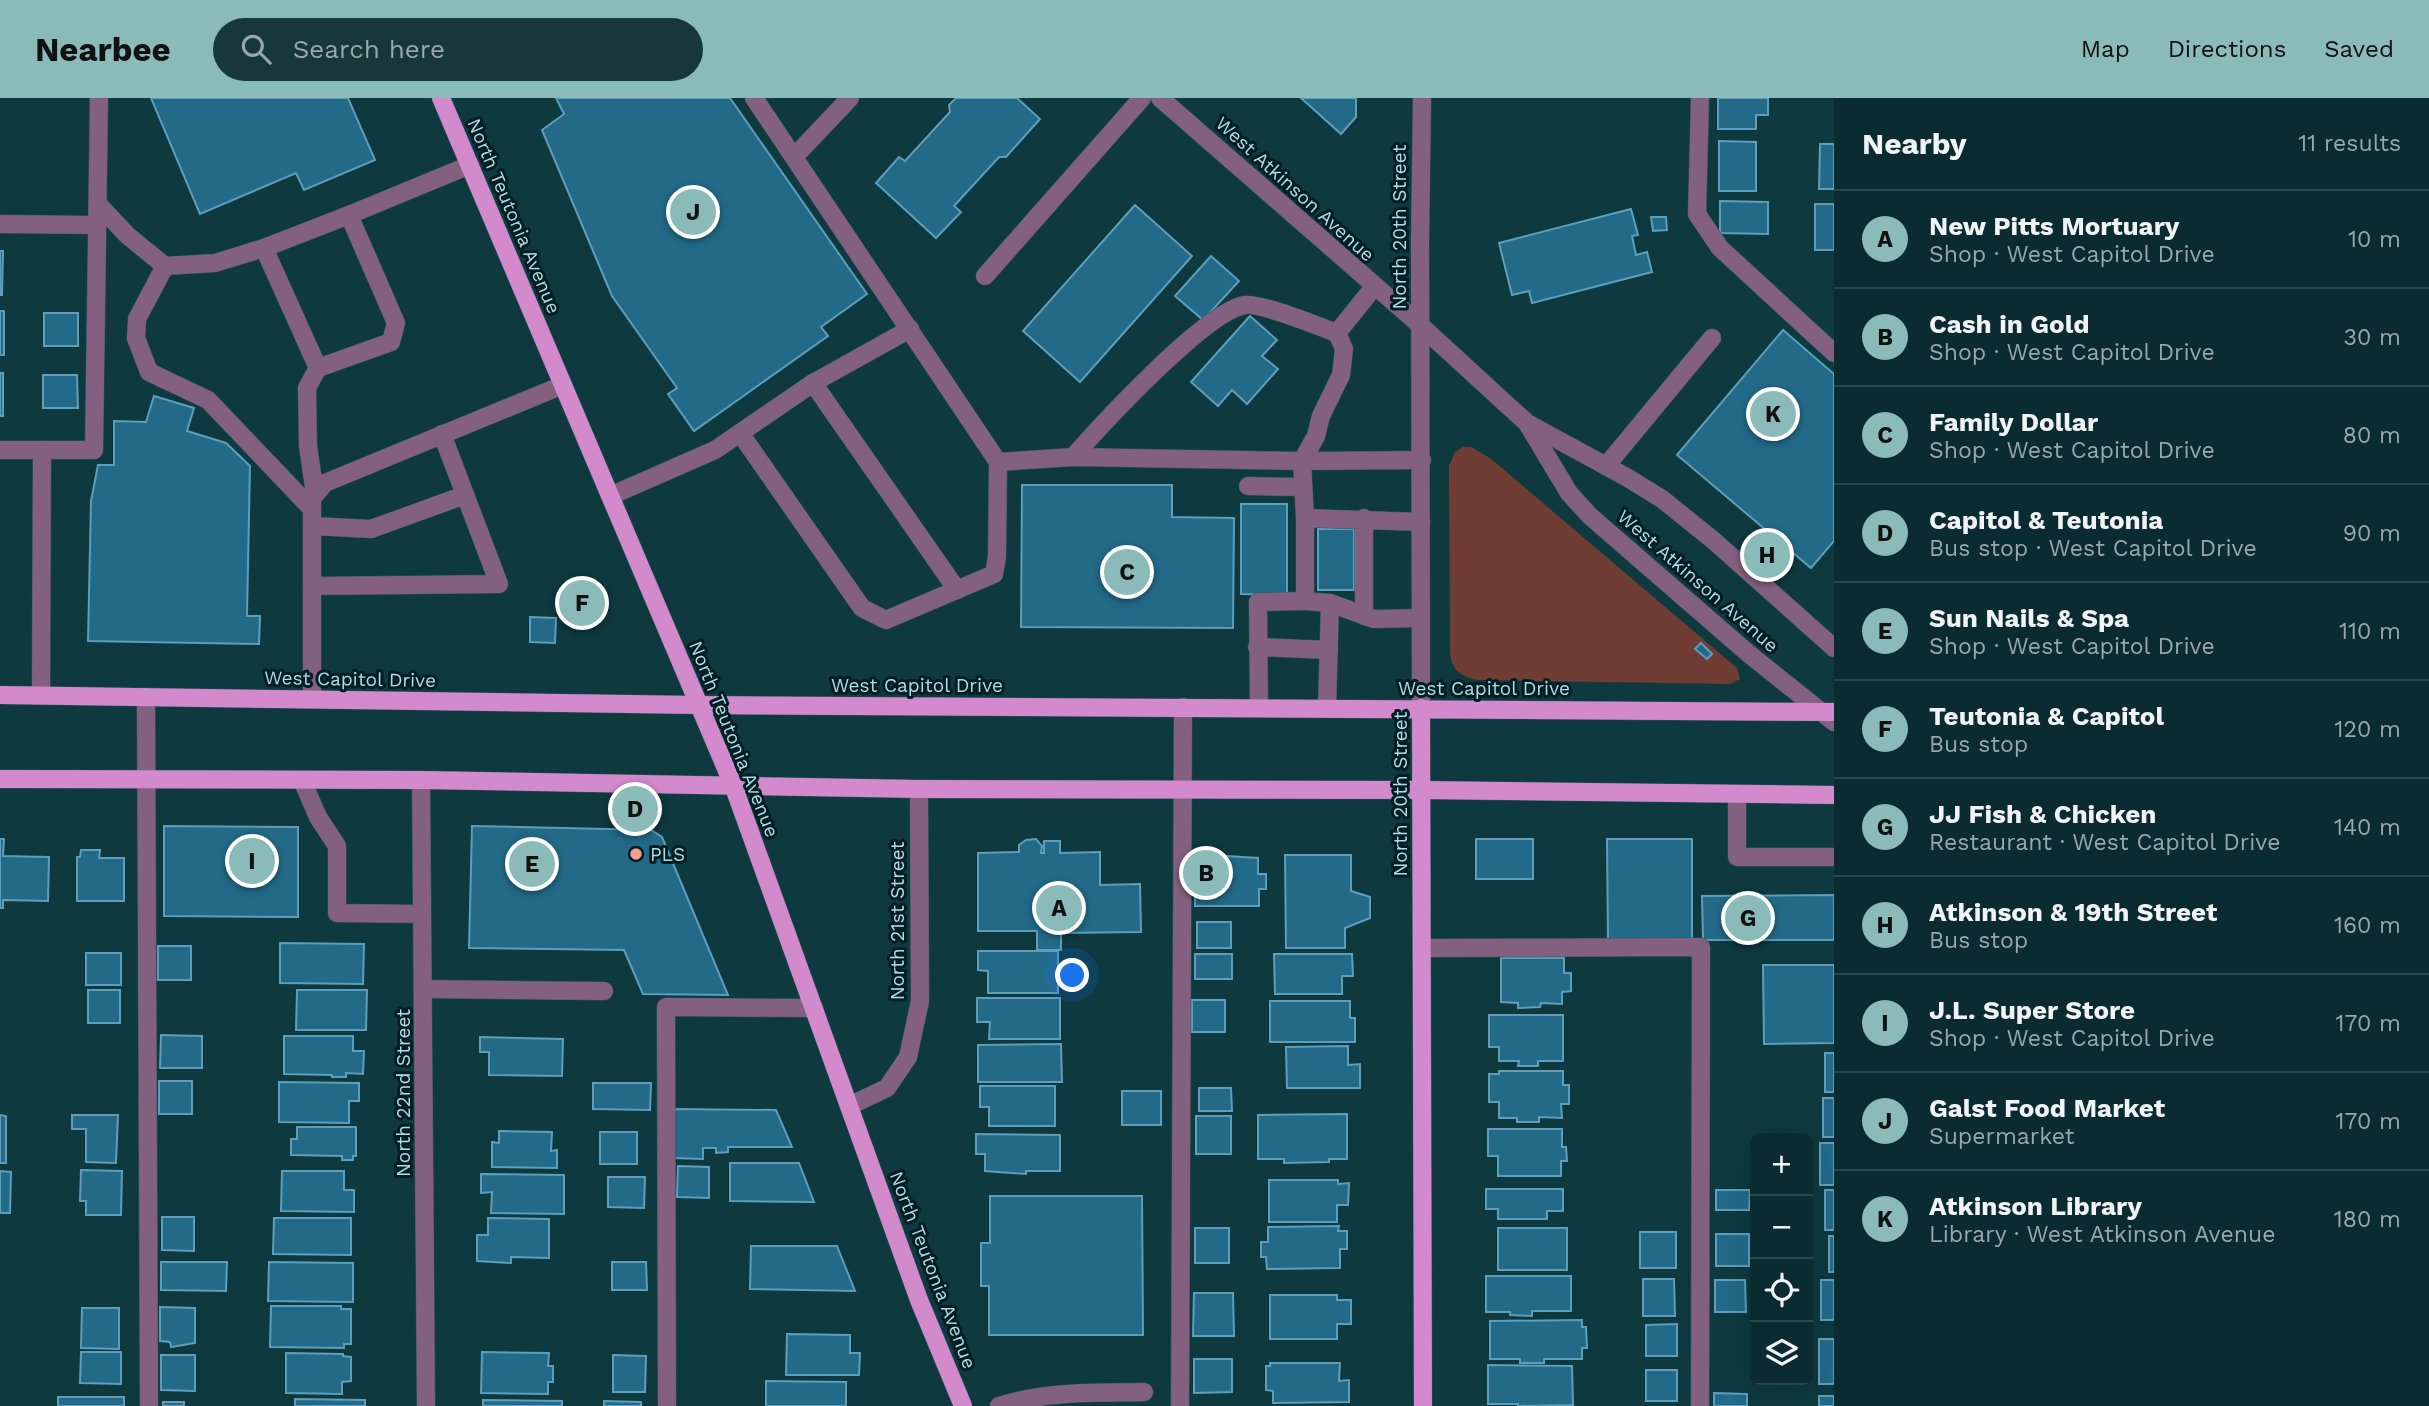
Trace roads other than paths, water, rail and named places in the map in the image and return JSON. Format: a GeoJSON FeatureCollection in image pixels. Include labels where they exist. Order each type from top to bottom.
{"type":"FeatureCollection","features":[{"type":"Feature","properties":{"kind":"main road","name":"North Teutonia Avenue"},"geometry":{"type":"LineString","coordinates":[[442,98],[733,785],[919,1300],[963,1406]]}},
{"type":"Feature","properties":{"kind":"main road","name":"West Capitol Drive"},"geometry":{"type":"LineString","coordinates":[[0,695],[698,705],[1421,708],[1830,715]]}},
{"type":"Feature","properties":{"kind":"main road","name":"North 20th Street"},"geometry":{"type":"LineString","coordinates":[[1421,708],[1423,1406]]}},
{"type":"Feature","properties":{"kind":"main road"},"geometry":{"type":"LineString","coordinates":[[0,779],[421,780],[919,789],[1421,790],[1834,795]]}},
{"type":"Feature","properties":{"kind":"street"},"geometry":{"type":"LineString","coordinates":[[0,450],[94,450],[99,98]]}},
{"type":"Feature","properties":{"kind":"street"},"geometry":{"type":"LineString","coordinates":[[740,433],[862,608],[886,620],[994,574],[997,557],[998,462],[754,98]]}},
{"type":"Feature","properties":{"kind":"street"},"geometry":{"type":"LineString","coordinates":[[795,156],[850,98]]}},
{"type":"Feature","properties":{"kind":"street"},"geometry":{"type":"LineString","coordinates":[[985,276],[1142,98]]}},
{"type":"Feature","properties":{"kind":"street","name":"West Atkinson Avenue"},"geometry":{"type":"LineString","coordinates":[[1160,98],[1420,325],[1527,423],[1606,466],[1672,508],[1713,540],[1834,648]]}},
{"type":"Feature","properties":{"kind":"street","name":"North 20th Street"},"geometry":{"type":"LineString","coordinates":[[1421,708],[1422,98]]}},
{"type":"Feature","properties":{"kind":"street"},"geometry":{"type":"LineString","coordinates":[[1700,98],[1697,214],[1720,248],[1834,353]]}},
{"type":"Feature","properties":{"kind":"street"},"geometry":{"type":"LineString","coordinates":[[98,204],[127,235],[165,266],[215,263],[264,248],[470,165]]}},
{"type":"Feature","properties":{"kind":"street"},"geometry":{"type":"LineString","coordinates":[[312,699],[313,510],[307,388],[318,368],[390,342],[396,323],[349,215]]}},
{"type":"Feature","properties":{"kind":"street"},"geometry":{"type":"LineString","coordinates":[[0,224],[97,225]]}},
{"type":"Feature","properties":{"kind":"street"},"geometry":{"type":"LineString","coordinates":[[264,248],[318,368]]}},
{"type":"Feature","properties":{"kind":"street"},"geometry":{"type":"LineString","coordinates":[[165,266],[137,319],[136,338],[149,372],[208,400],[313,510],[371,529],[465,495]]}},
{"type":"Feature","properties":{"kind":"street"},"geometry":{"type":"LineString","coordinates":[[1337,333],[1374,287]]}},
{"type":"Feature","properties":{"kind":"street"},"geometry":{"type":"LineString","coordinates":[[1073,457],[1097,429],[1203,326],[1233,308],[1247,305],[1264,307],[1337,333],[1344,349],[1341,375],[1321,416],[1316,436],[1302,461],[1305,601]]}},
{"type":"Feature","properties":{"kind":"street"},"geometry":{"type":"LineString","coordinates":[[610,496],[715,450],[813,383],[910,329]]}},
{"type":"Feature","properties":{"kind":"street"},"geometry":{"type":"LineString","coordinates":[[1606,466],[1713,338]]}},
{"type":"Feature","properties":{"kind":"street"},"geometry":{"type":"LineString","coordinates":[[813,383],[957,590]]}},
{"type":"Feature","properties":{"kind":"street"},"geometry":{"type":"LineString","coordinates":[[313,510],[325,483],[563,385]]}},
{"type":"Feature","properties":{"kind":"street","name":"West Atkinson Avenue"},"geometry":{"type":"LineString","coordinates":[[1527,423],[1562,483],[1590,516],[1749,654],[1830,715]]}},
{"type":"Feature","properties":{"kind":"street"},"geometry":{"type":"LineString","coordinates":[[312,586],[499,584],[442,434]]}},
{"type":"Feature","properties":{"kind":"street"},"geometry":{"type":"LineString","coordinates":[[41,450],[41,695]]}},
{"type":"Feature","properties":{"kind":"street"},"geometry":{"type":"LineString","coordinates":[[998,462],[1073,457],[1422,460]]}},
{"type":"Feature","properties":{"kind":"street"},"geometry":{"type":"LineString","coordinates":[[1248,486],[1303,486]]}},
{"type":"Feature","properties":{"kind":"street"},"geometry":{"type":"LineString","coordinates":[[1305,518],[1421,522]]}},
{"type":"Feature","properties":{"kind":"street"},"geometry":{"type":"LineString","coordinates":[[1364,519],[1364,616]]}},
{"type":"Feature","properties":{"kind":"street"},"geometry":{"type":"LineString","coordinates":[[1259,707],[1258,602],[1330,603],[1374,619],[1421,618]]}},
{"type":"Feature","properties":{"kind":"street"},"geometry":{"type":"LineString","coordinates":[[1327,708],[1330,603]]}},
{"type":"Feature","properties":{"kind":"street"},"geometry":{"type":"LineString","coordinates":[[1257,648],[1329,650]]}},
{"type":"Feature","properties":{"kind":"street"},"geometry":{"type":"LineString","coordinates":[[146,696],[149,1406]]}},
{"type":"Feature","properties":{"kind":"street"},"geometry":{"type":"LineString","coordinates":[[1181,1406],[1182,707]]}},
{"type":"Feature","properties":{"kind":"street"},"geometry":{"type":"LineString","coordinates":[[302,780],[318,817],[337,846],[337,913],[422,914]]}},
{"type":"Feature","properties":{"kind":"street","name":"North 22nd Street"},"geometry":{"type":"LineString","coordinates":[[421,780],[426,1406]]}},
{"type":"Feature","properties":{"kind":"street","name":"North 21st Street"},"geometry":{"type":"LineString","coordinates":[[849,1106],[887,1087],[908,1057],[920,1001],[919,789]]}},
{"type":"Feature","properties":{"kind":"street"},"geometry":{"type":"LineString","coordinates":[[1737,794],[1737,857],[1834,857]]}},
{"type":"Feature","properties":{"kind":"street"},"geometry":{"type":"LineString","coordinates":[[1422,948],[1701,947],[1700,1406]]}},
{"type":"Feature","properties":{"kind":"street"},"geometry":{"type":"LineString","coordinates":[[423,989],[604,991]]}},
{"type":"Feature","properties":{"kind":"street"},"geometry":{"type":"LineString","coordinates":[[667,1406],[666,1007],[814,1009]]}},
{"type":"Feature","properties":{"kind":"street"},"geometry":{"type":"LineString","coordinates":[[999,1406],[1069,1393],[1144,1392]]}},
{"type":"Feature","properties":{"kind":"place","name":"Galst Food Market"},"geometry":{"type":"Point","coordinates":[693,212]}},
{"type":"Feature","properties":{"kind":"place","name":"Atkinson Library"},"geometry":{"type":"Point","coordinates":[1773,414]}},
{"type":"Feature","properties":{"kind":"place","name":"Atkinson & 19th Street"},"geometry":{"type":"Point","coordinates":[1767,555]}},
{"type":"Feature","properties":{"kind":"place","name":"Family Dollar"},"geometry":{"type":"Point","coordinates":[1127,572]}},
{"type":"Feature","properties":{"kind":"place","name":"Teutonia & Capitol"},"geometry":{"type":"Point","coordinates":[582,603]}},
{"type":"Feature","properties":{"kind":"place","name":"Capitol & Teutonia"},"geometry":{"type":"Point","coordinates":[635,809]}},
{"type":"Feature","properties":{"kind":"place","name":"PLS"},"geometry":{"type":"Point","coordinates":[636,854]}},
{"type":"Feature","properties":{"kind":"place","name":"J.L. Super Store"},"geometry":{"type":"Point","coordinates":[252,861]}},
{"type":"Feature","properties":{"kind":"place","name":"Sun Nails & Spa"},"geometry":{"type":"Point","coordinates":[532,864]}},
{"type":"Feature","properties":{"kind":"place","name":"Cash in Gold"},"geometry":{"type":"Point","coordinates":[1206,873]}},
{"type":"Feature","properties":{"kind":"place","name":"New Pitts Mortuary"},"geometry":{"type":"Point","coordinates":[1059,908]}},
{"type":"Feature","properties":{"kind":"place","name":"JJ Fish & Chicken"},"geometry":{"type":"Point","coordinates":[1748,918]}}]}
